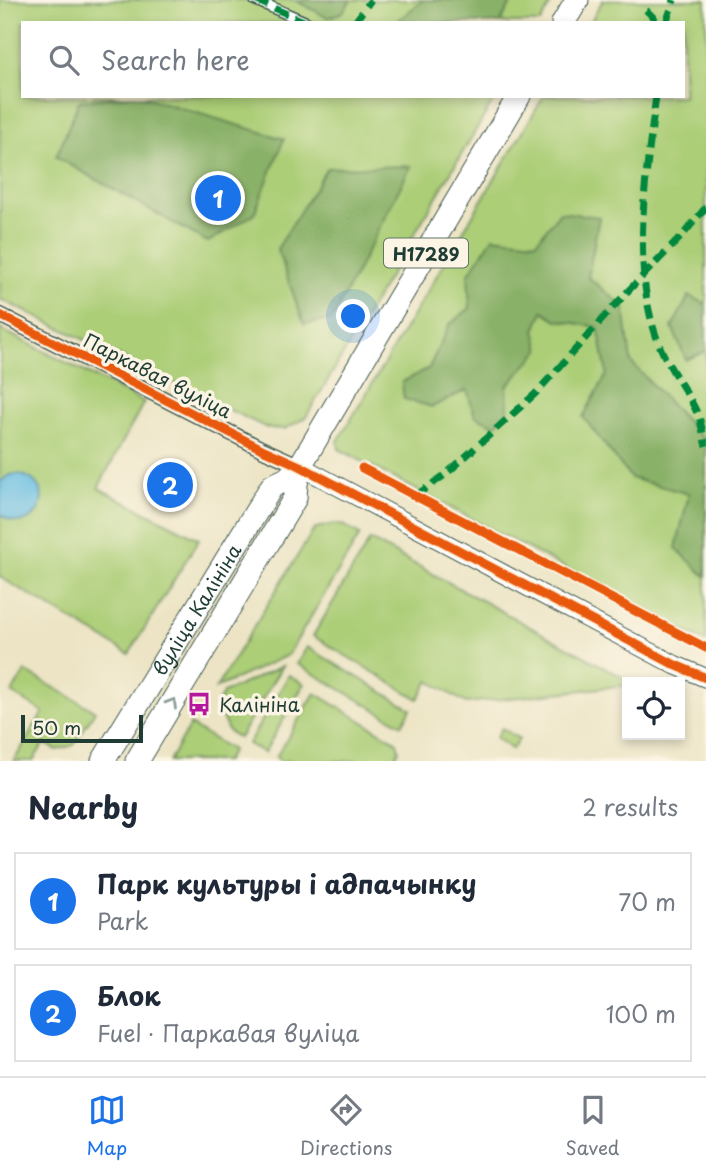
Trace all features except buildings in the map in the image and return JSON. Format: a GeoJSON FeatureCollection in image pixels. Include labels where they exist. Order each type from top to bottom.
{"type":"FeatureCollection","features":[{"type":"Feature","properties":{"kind":"main road"},"geometry":{"type":"LineString","coordinates":[[564,21],[577,0]]}},
{"type":"Feature","properties":{"kind":"main road","name":"вуліца Калініна"},"geometry":{"type":"LineString","coordinates":[[103,761],[272,486],[287,479],[300,466],[518,98]]}},
{"type":"Feature","properties":{"kind":"main road","name":"вуліца Калініна"},"geometry":{"type":"LineString","coordinates":[[137,761],[295,498],[300,466]]}},
{"type":"Feature","properties":{"kind":"street"},"geometry":{"type":"LineString","coordinates":[[255,0],[303,21]]}},
{"type":"Feature","properties":{"kind":"street","name":"Паркавая вуліца"},"geometry":{"type":"LineString","coordinates":[[0,315],[300,466]]}},
{"type":"Feature","properties":{"kind":"street"},"geometry":{"type":"LineString","coordinates":[[300,466],[663,658],[706,678]]}},
{"type":"Feature","properties":{"kind":"green space"},"geometry":{"type":"Polygon","coordinates":[[[0,0],[553,0],[541,21],[21,21],[21,98],[495,98],[306,417],[285,429],[267,428],[0,299],[0,0]]]}},
{"type":"Feature","properties":{"kind":"green space"},"geometry":{"type":"Polygon","coordinates":[[[295,0],[351,0],[343,12],[328,18],[295,0]]]}},
{"type":"Feature","properties":{"kind":"green space"},"geometry":{"type":"Polygon","coordinates":[[[423,0],[513,0],[501,21],[397,21],[423,0]]]}},
{"type":"Feature","properties":{"kind":"green space"},"geometry":{"type":"Polygon","coordinates":[[[603,0],[706,0],[706,642],[339,449],[338,441],[543,98],[685,98],[685,21],[591,21],[603,0]]]}},
{"type":"Feature","properties":{"kind":"green space"},"geometry":{"type":"Polygon","coordinates":[[[148,98],[284,139],[254,214],[208,242],[56,157],[79,101],[148,98]]]}},
{"type":"Feature","properties":{"kind":"green space"},"geometry":{"type":"Polygon","coordinates":[[[411,166],[332,320],[304,324],[277,249],[327,168],[411,166]]]}},
{"type":"Feature","properties":{"kind":"green space"},"geometry":{"type":"Polygon","coordinates":[[[560,212],[599,217],[588,277],[624,307],[631,362],[706,442],[706,577],[676,548],[689,494],[631,478],[583,417],[607,374],[598,327],[557,320],[543,311],[535,330],[540,350],[507,386],[508,411],[495,425],[475,416],[467,390],[432,407],[404,399],[402,382],[429,368],[449,325],[470,308],[468,275],[493,237],[536,242],[560,212]]]}},
{"type":"Feature","properties":{"kind":"green space"},"geometry":{"type":"Polygon","coordinates":[[[689,296],[706,304],[706,351],[686,360],[672,327],[689,296]]]}},
{"type":"Feature","properties":{"kind":"green space"},"geometry":{"type":"Polygon","coordinates":[[[0,329],[144,402],[98,488],[199,539],[129,654],[0,577],[0,329]]]}},
{"type":"Feature","properties":{"kind":"green space"},"geometry":{"type":"Polygon","coordinates":[[[334,524],[345,526],[360,535],[288,655],[216,688],[311,534],[316,528],[334,524]]]}},
{"type":"Feature","properties":{"kind":"green space"},"geometry":{"type":"Polygon","coordinates":[[[370,540],[623,677],[622,686],[466,703],[429,681],[418,699],[313,636],[370,540]]]}},
{"type":"Feature","properties":{"kind":"green space"},"geometry":{"type":"Polygon","coordinates":[[[307,647],[411,709],[402,725],[297,664],[307,647]]]}},
{"type":"Feature","properties":{"kind":"green space"},"geometry":{"type":"Polygon","coordinates":[[[282,666],[239,738],[228,731],[217,705],[223,693],[282,666]]]}},
{"type":"Feature","properties":{"kind":"green space"},"geometry":{"type":"Polygon","coordinates":[[[25,671],[95,711],[74,745],[57,750],[44,743],[33,761],[14,761],[43,712],[12,693],[25,671]]]}},
{"type":"Feature","properties":{"kind":"green space"},"geometry":{"type":"Polygon","coordinates":[[[289,675],[304,684],[264,753],[248,744],[289,675]]]}},
{"type":"Feature","properties":{"kind":"green space"},"geometry":{"type":"Polygon","coordinates":[[[315,693],[397,742],[399,751],[392,761],[281,761],[276,757],[315,693]]]}},
{"type":"Feature","properties":{"kind":"green space"},"geometry":{"type":"Polygon","coordinates":[[[190,725],[232,750],[226,761],[169,761],[190,725]]]}},
{"type":"Feature","properties":{"kind":"green space"},"geometry":{"type":"Polygon","coordinates":[[[502,728],[519,739],[512,749],[496,738],[502,728]]]}},
{"type":"Feature","properties":{"kind":"water"},"geometry":{"type":"Polygon","coordinates":[[[18,474],[32,479],[40,488],[42,498],[33,516],[24,521],[13,521],[0,514],[0,482],[9,475],[18,474]]]}},
{"type":"Feature","properties":{"kind":"marked path"},"geometry":{"type":"LineString","coordinates":[[255,0],[303,21]]}},
{"type":"Feature","properties":{"kind":"marked path"},"geometry":{"type":"LineString","coordinates":[[355,21],[371,0]]}},
{"type":"Feature","properties":{"kind":"marked path"},"geometry":{"type":"LineString","coordinates":[[667,21],[674,0]]}},
{"type":"Feature","properties":{"kind":"marked path"},"geometry":{"type":"LineString","coordinates":[[646,10],[657,21]]}},
{"type":"Feature","properties":{"kind":"marked path"},"geometry":{"type":"LineString","coordinates":[[656,98],[643,224],[645,289],[651,320],[661,349],[698,415],[706,446]]}},
{"type":"Feature","properties":{"kind":"marked path"},"geometry":{"type":"LineString","coordinates":[[415,496],[445,475],[535,394],[706,207]]}},
{"type":"Feature","properties":{"kind":"cycle path"},"geometry":{"type":"LineString","coordinates":[[0,315],[300,466],[675,665],[706,678]]}},
{"type":"Feature","properties":{"kind":"cycle path"},"geometry":{"type":"LineString","coordinates":[[362,468],[706,648]]}},
{"type":"Feature","properties":{"kind":"place","name":"Парк культуры і адпачынку"},"geometry":{"type":"Point","coordinates":[218,198]}},
{"type":"Feature","properties":{"kind":"place","name":"Блок"},"geometry":{"type":"Point","coordinates":[170,485]}},
{"type":"Feature","properties":{"kind":"place","name":"Калініна"},"geometry":{"type":"Point","coordinates":[199,704]}}]}
